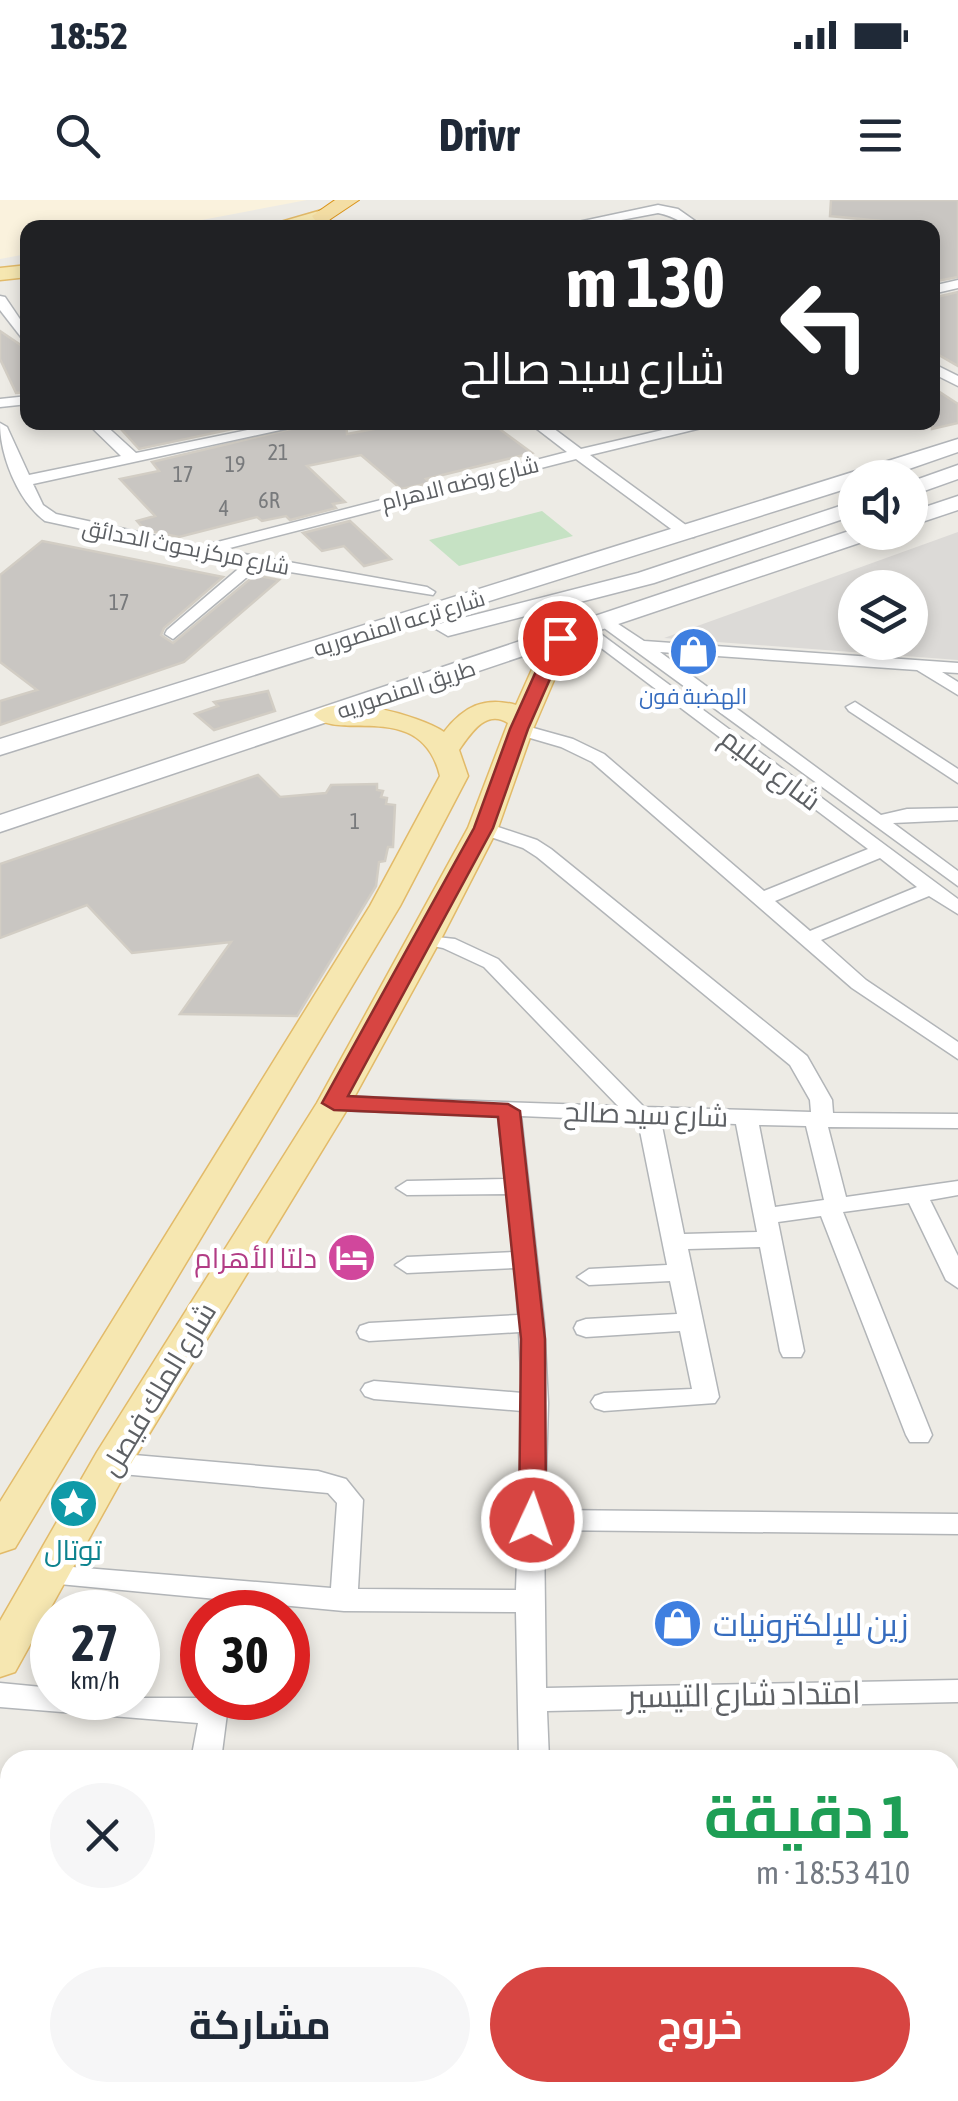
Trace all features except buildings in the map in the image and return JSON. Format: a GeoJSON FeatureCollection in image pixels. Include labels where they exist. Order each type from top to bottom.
{"type":"FeatureCollection","features":[{"type":"Feature","properties":{"kind":"highway"},"geometry":{"type":"LineString","coordinates":[[318,220],[349,200]]}},
{"type":"Feature","properties":{"kind":"main road","name":"شارع ترعه المنصوريه"},"geometry":{"type":"LineString","coordinates":[[913,460],[958,445]]}},
{"type":"Feature","properties":{"kind":"main road"},"geometry":{"type":"LineString","coordinates":[[928,483],[958,472]]}},
{"type":"Feature","properties":{"kind":"main road","name":"شارع ترعه المنصوريه"},"geometry":{"type":"LineString","coordinates":[[0,748],[838,485]]}},
{"type":"Feature","properties":{"kind":"main road"},"geometry":{"type":"LineString","coordinates":[[928,513],[958,503]]}},
{"type":"Feature","properties":{"kind":"main road"},"geometry":{"type":"LineString","coordinates":[[236,674],[296,665],[583,596],[838,514]]}},
{"type":"Feature","properties":{"kind":"main road","name":"طريق المنصوريه"},"geometry":{"type":"LineString","coordinates":[[0,824],[838,543]]}},
{"type":"Feature","properties":{"kind":"main road","name":"شارع الملك فيصل"},"geometry":{"type":"LineString","coordinates":[[0,1660],[112,1463],[334,1103],[426,940],[483,828],[521,724],[584,629]]}},
{"type":"Feature","properties":{"kind":"main road"},"geometry":{"type":"LineString","coordinates":[[328,714],[399,721],[434,738],[446,750],[464,721],[474,714],[506,711],[521,724]]}},
{"type":"Feature","properties":{"kind":"main road","name":"شارع الملك فيصل"},"geometry":{"type":"LineString","coordinates":[[0,1538],[389,900],[454,776],[446,750]]}},
{"type":"Feature","properties":{"kind":"street"},"geometry":{"type":"LineString","coordinates":[[599,220],[652,210],[674,212],[686,220]]}},
{"type":"Feature","properties":{"kind":"street"},"geometry":{"type":"LineString","coordinates":[[0,300],[20,330]]}},
{"type":"Feature","properties":{"kind":"street"},"geometry":{"type":"LineString","coordinates":[[942,371],[958,382]]}},
{"type":"Feature","properties":{"kind":"street","name":"شارع مركز بحوث الحدائق"},"geometry":{"type":"LineString","coordinates":[[0,427],[36,507],[51,518],[256,562],[427,592]]}},
{"type":"Feature","properties":{"kind":"street"},"geometry":{"type":"LineString","coordinates":[[102,430],[134,460]]}},
{"type":"Feature","properties":{"kind":"street"},"geometry":{"type":"LineString","coordinates":[[24,481],[273,430]]}},
{"type":"Feature","properties":{"kind":"street"},"geometry":{"type":"LineString","coordinates":[[545,430],[688,534]]}},
{"type":"Feature","properties":{"kind":"street","name":"شارع روضه الاهرام"},"geometry":{"type":"LineString","coordinates":[[203,550],[684,430]]}},
{"type":"Feature","properties":{"kind":"street"},"geometry":{"type":"LineString","coordinates":[[173,634],[256,562]]}},
{"type":"Feature","properties":{"kind":"street","name":"شارع سليم"},"geometry":{"type":"LineString","coordinates":[[584,629],[640,646],[958,880]]}},
{"type":"Feature","properties":{"kind":"street","name":"شارع سليم"},"geometry":{"type":"LineString","coordinates":[[584,629],[958,908]]}},
{"type":"Feature","properties":{"kind":"street"},"geometry":{"type":"LineString","coordinates":[[640,646],[958,668]]}},
{"type":"Feature","properties":{"kind":"street"},"geometry":{"type":"LineString","coordinates":[[922,666],[958,690]]}},
{"type":"Feature","properties":{"kind":"street"},"geometry":{"type":"LineString","coordinates":[[855,707],[958,777]]}},
{"type":"Feature","properties":{"kind":"street"},"geometry":{"type":"LineString","coordinates":[[521,724],[598,758],[894,1012],[958,1052]]}},
{"type":"Feature","properties":{"kind":"street"},"geometry":{"type":"LineString","coordinates":[[877,821],[907,815],[958,814]]}},
{"type":"Feature","properties":{"kind":"street"},"geometry":{"type":"LineString","coordinates":[[483,828],[530,844],[544,854],[790,1053],[813,1080],[821,1100],[818,1120],[833,1206],[919,1435]]}},
{"type":"Feature","properties":{"kind":"street"},"geometry":{"type":"LineString","coordinates":[[760,900],[881,852]]}},
{"type":"Feature","properties":{"kind":"street"},"geometry":{"type":"LineString","coordinates":[[807,940],[931,888]]}},
{"type":"Feature","properties":{"kind":"street"},"geometry":{"type":"LineString","coordinates":[[426,940],[448,943],[491,964],[642,1113],[706,1397],[604,1402]]}},
{"type":"Feature","properties":{"kind":"street","name":"شارع سيد صالح"},"geometry":{"type":"LineString","coordinates":[[334,1103],[818,1120],[958,1121]]}},
{"type":"Feature","properties":{"kind":"street"},"geometry":{"type":"LineString","coordinates":[[508,1111],[526,1259],[536,1402],[529,1600],[533,1750]]}},
{"type":"Feature","properties":{"kind":"street"},"geometry":{"type":"LineString","coordinates":[[746,1117],[792,1350]]}},
{"type":"Feature","properties":{"kind":"street"},"geometry":{"type":"LineString","coordinates":[[406,1188],[517,1186]]}},
{"type":"Feature","properties":{"kind":"street"},"geometry":{"type":"LineString","coordinates":[[674,1242],[768,1228],[833,1206],[958,1188]]}},
{"type":"Feature","properties":{"kind":"street"},"geometry":{"type":"LineString","coordinates":[[916,1194],[958,1280]]}},
{"type":"Feature","properties":{"kind":"street"},"geometry":{"type":"LineString","coordinates":[[407,1265],[526,1259]]}},
{"type":"Feature","properties":{"kind":"street"},"geometry":{"type":"LineString","coordinates":[[590,1277],[680,1272]]}},
{"type":"Feature","properties":{"kind":"street"},"geometry":{"type":"LineString","coordinates":[[586,1328],[691,1322]]}},
{"type":"Feature","properties":{"kind":"street"},"geometry":{"type":"LineString","coordinates":[[369,1332],[532,1323]]}},
{"type":"Feature","properties":{"kind":"street"},"geometry":{"type":"LineString","coordinates":[[374,1390],[536,1402]]}},
{"type":"Feature","properties":{"kind":"street"},"geometry":{"type":"LineString","coordinates":[[112,1463],[318,1480],[337,1486],[350,1500],[344,1600]]}},
{"type":"Feature","properties":{"kind":"street"},"geometry":{"type":"LineString","coordinates":[[532,1520],[958,1524]]}},
{"type":"Feature","properties":{"kind":"street"},"geometry":{"type":"LineString","coordinates":[[48,1575],[180,1595]]}},
{"type":"Feature","properties":{"kind":"street"},"geometry":{"type":"LineString","coordinates":[[310,1601],[529,1600]]}},
{"type":"Feature","properties":{"kind":"street","name":"امتداد شارع التيسير"},"geometry":{"type":"LineString","coordinates":[[530,1700],[958,1691]]}},
{"type":"Feature","properties":{"kind":"street"},"geometry":{"type":"LineString","coordinates":[[0,1695],[180,1703]]}},
{"type":"Feature","properties":{"kind":"street"},"geometry":{"type":"LineString","coordinates":[[208,1750],[213,1720]]}},
{"type":"Feature","properties":{"kind":"shaded area"},"geometry":{"type":"Polygon","coordinates":[[[0,200],[307,200],[202,220],[20,220],[20,255],[0,259],[0,200]]]}},
{"type":"Feature","properties":{"kind":"shaded area"},"geometry":{"type":"Polygon","coordinates":[[[958,532],[958,660],[928,658],[928,570],[853,570],[908,550],[928,550],[928,543],[958,532]]]}},
{"type":"Feature","properties":{"kind":"shaded area"},"geometry":{"type":"Polygon","coordinates":[[[838,575],[838,651],[664,638],[838,575]]]}},
{"type":"Feature","properties":{"kind":"green space"},"geometry":{"type":"Polygon","coordinates":[[[542,511],[573,536],[459,566],[429,540],[542,511]]]}},
{"type":"Feature","properties":{"kind":"place","name":"الهضبة فون"},"geometry":{"type":"Point","coordinates":[693,652]}},
{"type":"Feature","properties":{"kind":"place","name":"دلتا الأهرام"},"geometry":{"type":"Point","coordinates":[352,1258]}},
{"type":"Feature","properties":{"kind":"place","name":"توتال"},"geometry":{"type":"Point","coordinates":[73,1503]}},
{"type":"Feature","properties":{"kind":"place","name":"زين للإلكترونيات"},"geometry":{"type":"Point","coordinates":[678,1624]}},
{"type":"Feature","properties":{"kind":"route"},"geometry":{"type":"LineString","coordinates":[[532,1520],[536,1432],[533,1339],[508,1111],[334,1103],[426,940],[483,828],[519,729],[560,638]]}}]}
